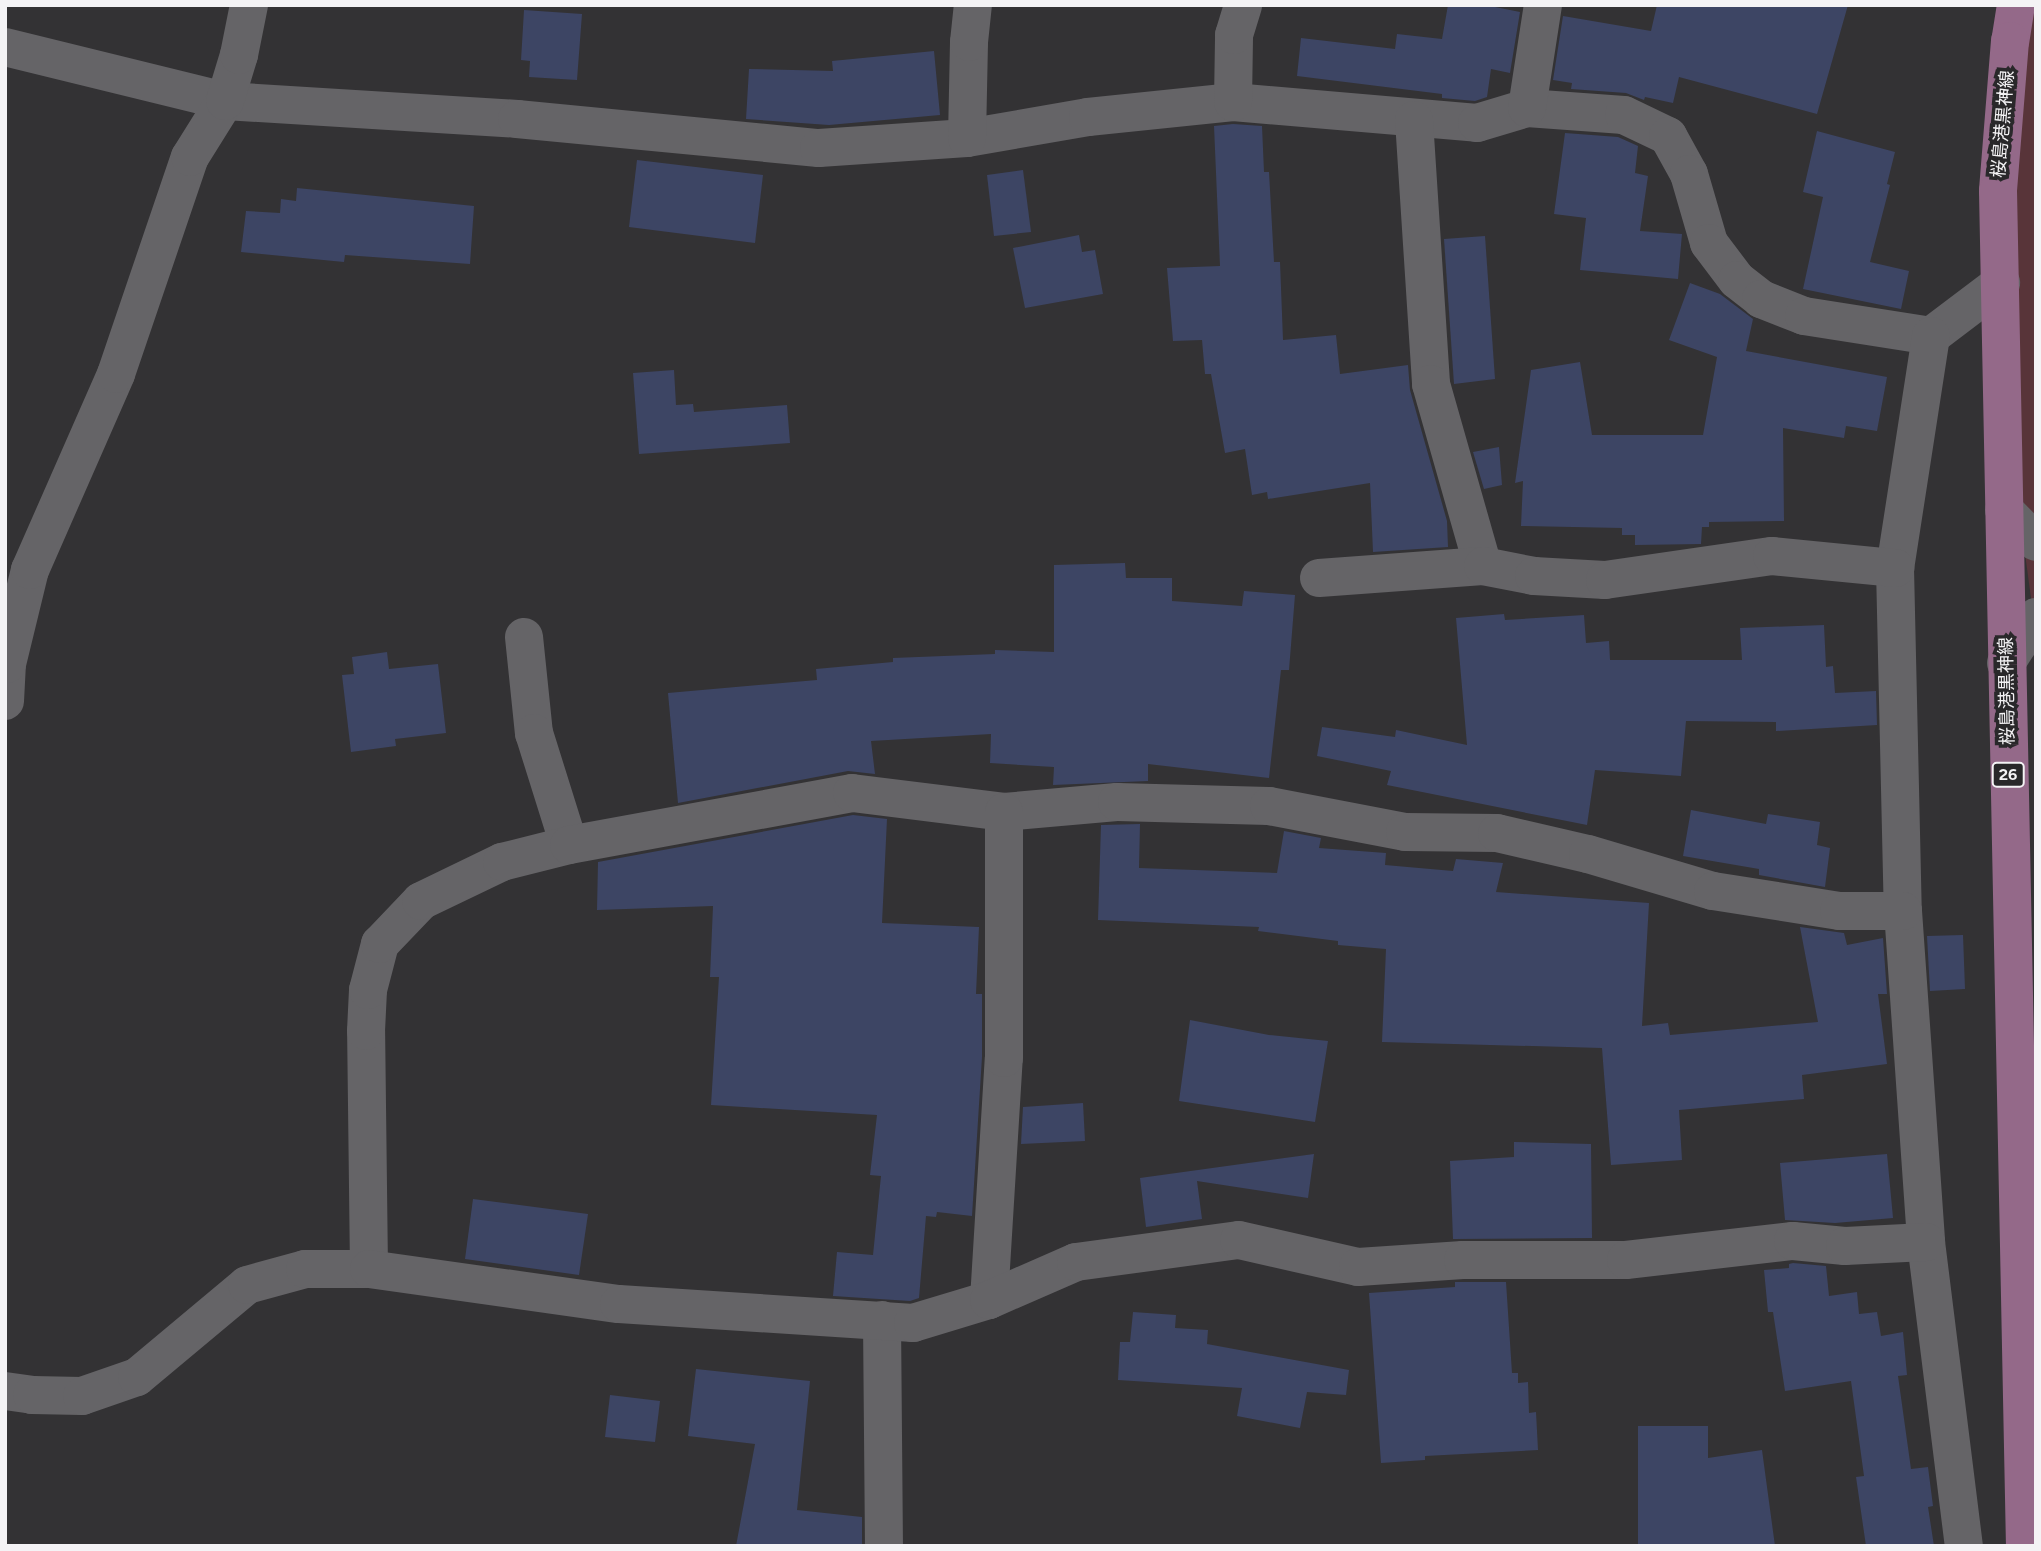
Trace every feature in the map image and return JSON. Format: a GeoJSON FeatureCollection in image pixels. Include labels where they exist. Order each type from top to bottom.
{"type":"FeatureCollection","features":[{"type":"Feature","properties":{"kind":"main road","name":"桜島港黒神線"},"geometry":{"type":"LineString","coordinates":[[2016,5],[2010,40],[1998,191],[2025,1546]]}},
{"type":"Feature","properties":{"kind":"street"},"geometry":{"type":"LineString","coordinates":[[5,701],[7,664],[30,570],[116,374],[190,157],[225,101],[239,55],[248,5]]}},
{"type":"Feature","properties":{"kind":"street"},"geometry":{"type":"LineString","coordinates":[[967,138],[969,42],[973,5]]}},
{"type":"Feature","properties":{"kind":"street"},"geometry":{"type":"LineString","coordinates":[[1233,102],[1234,35],[1243,5]]}},
{"type":"Feature","properties":{"kind":"street"},"geometry":{"type":"LineString","coordinates":[[1527,108],[1543,5]]}},
{"type":"Feature","properties":{"kind":"street"},"geometry":{"type":"LineString","coordinates":[[5,47],[225,101],[517,119],[819,148],[967,138],[1088,117],[1233,102],[1414,120],[1478,123],[1527,108],[1624,115],[1668,136],[1689,174],[1709,243],[1737,281],[1761,299],[1804,316],[1931,336]]}},
{"type":"Feature","properties":{"kind":"street"},"geometry":{"type":"LineString","coordinates":[[1414,120],[1431,384],[1483,566]]}},
{"type":"Feature","properties":{"kind":"street"},"geometry":{"type":"LineString","coordinates":[[1964,1546],[1926,1241],[1903,911],[1895,568],[1931,336],[2001,283]]}},
{"type":"Feature","properties":{"kind":"street"},"geometry":{"type":"LineString","coordinates":[[2004,510],[2036,542]]}},
{"type":"Feature","properties":{"kind":"street"},"geometry":{"type":"LineString","coordinates":[[1319,578],[1483,566],[1534,576],[1605,580],[1772,556],[1895,568]]}},
{"type":"Feature","properties":{"kind":"street"},"geometry":{"type":"LineString","coordinates":[[2006,663],[2036,617]]}},
{"type":"Feature","properties":{"kind":"street"},"geometry":{"type":"LineString","coordinates":[[524,637],[534,733],[569,845]]}},
{"type":"Feature","properties":{"kind":"street"},"geometry":{"type":"LineString","coordinates":[[369,1269],[366,1031],[368,990],[380,944],[421,901],[502,862],[569,845],[852,793],[1004,812],[1117,802],[1269,806],[1405,832],[1497,833],[1588,854],[1713,891],[1839,911],[1903,911]]}},
{"type":"Feature","properties":{"kind":"street"},"geometry":{"type":"LineString","coordinates":[[989,1300],[1004,1058],[1004,812]]}},
{"type":"Feature","properties":{"kind":"street"},"geometry":{"type":"LineString","coordinates":[[5,1391],[32,1395],[82,1396],[137,1377],[247,1285],[305,1269],[369,1269],[619,1304],[913,1323],[989,1300],[1076,1262],[1240,1240],[1358,1267],[1463,1260],[1626,1259],[1793,1241],[1845,1246],[1926,1241]]}},
{"type":"Feature","properties":{"kind":"street"},"geometry":{"type":"LineString","coordinates":[[883,1321],[884,1546]]}},
{"type":"Feature","properties":{"kind":"shaded area"},"geometry":{"type":"Polygon","coordinates":[[[2022,5],[2036,5],[2036,635],[1983,242],[2022,5]]]}},
{"type":"Feature","properties":{"kind":"building"},"geometry":{"type":"Polygon","coordinates":[[[1448,5],[1485,5],[1520,12],[1510,73],[1491,69],[1487,97],[1475,101],[1442,98],[1442,94],[1297,76],[1301,38],[1395,49],[1397,34],[1442,39],[1448,5]]]}},
{"type":"Feature","properties":{"kind":"building"},"geometry":{"type":"Polygon","coordinates":[[[1657,5],[1848,5],[1817,114],[1679,77],[1673,103],[1645,97],[1644,100],[1626,93],[1571,89],[1572,83],[1553,80],[1563,16],[1651,31],[1657,5]]]}},
{"type":"Feature","properties":{"kind":"building"},"geometry":{"type":"Polygon","coordinates":[[[524,10],[582,14],[577,80],[529,77],[530,61],[521,60],[524,10]]]}},
{"type":"Feature","properties":{"kind":"building"},"geometry":{"type":"Polygon","coordinates":[[[934,51],[940,115],[829,125],[746,119],[749,69],[833,71],[832,61],[934,51]]]}},
{"type":"Feature","properties":{"kind":"building"},"geometry":{"type":"Polygon","coordinates":[[[1214,126],[1262,126],[1264,172],[1269,172],[1274,262],[1280,262],[1283,340],[1336,335],[1340,374],[1408,365],[1410,390],[1447,521],[1448,547],[1373,552],[1370,483],[1268,499],[1267,492],[1252,495],[1245,449],[1225,453],[1211,374],[1205,374],[1202,340],[1173,341],[1167,268],[1220,266],[1214,126]]]}},
{"type":"Feature","properties":{"kind":"building"},"geometry":{"type":"Polygon","coordinates":[[[1817,131],[1895,152],[1887,184],[1890,185],[1870,262],[1909,271],[1901,309],[1803,289],[1823,197],[1803,192],[1817,131]]]}},
{"type":"Feature","properties":{"kind":"building"},"geometry":{"type":"Polygon","coordinates":[[[1565,133],[1618,137],[1638,146],[1635,173],[1648,176],[1640,231],[1682,234],[1678,279],[1580,270],[1586,218],[1554,214],[1565,133]]]}},
{"type":"Feature","properties":{"kind":"building"},"geometry":{"type":"Polygon","coordinates":[[[637,160],[763,175],[755,243],[629,227],[637,160]]]}},
{"type":"Feature","properties":{"kind":"building"},"geometry":{"type":"Polygon","coordinates":[[[1023,170],[1031,232],[994,236],[987,175],[1023,170]]]}},
{"type":"Feature","properties":{"kind":"building"},"geometry":{"type":"Polygon","coordinates":[[[297,188],[474,206],[470,264],[345,255],[344,262],[241,252],[246,211],[280,213],[281,199],[296,201],[297,188]]]}},
{"type":"Feature","properties":{"kind":"building"},"geometry":{"type":"Polygon","coordinates":[[[1079,235],[1082,252],[1095,250],[1103,294],[1025,308],[1013,248],[1079,235]]]}},
{"type":"Feature","properties":{"kind":"building"},"geometry":{"type":"Polygon","coordinates":[[[1485,236],[1495,379],[1454,384],[1444,239],[1485,236]]]}},
{"type":"Feature","properties":{"kind":"building"},"geometry":{"type":"Polygon","coordinates":[[[1690,283],[1720,294],[1753,319],[1746,351],[1887,377],[1877,431],[1846,426],[1844,438],[1783,428],[1784,521],[1709,522],[1709,527],[1702,527],[1701,544],[1635,545],[1635,535],[1622,535],[1622,528],[1521,526],[1523,481],[1515,483],[1531,370],[1580,362],[1592,435],[1703,435],[1717,357],[1669,340],[1690,283]]]}},
{"type":"Feature","properties":{"kind":"building"},"geometry":{"type":"Polygon","coordinates":[[[674,370],[676,405],[693,404],[694,412],[787,405],[790,443],[639,454],[633,373],[674,370]]]}},
{"type":"Feature","properties":{"kind":"building"},"geometry":{"type":"Polygon","coordinates":[[[1499,447],[1502,485],[1484,489],[1473,452],[1499,447]]]}},
{"type":"Feature","properties":{"kind":"building"},"geometry":{"type":"Polygon","coordinates":[[[1125,563],[1126,578],[1172,578],[1172,601],[1242,606],[1244,591],[1295,595],[1289,670],[1281,670],[1269,778],[1148,764],[1148,781],[1053,785],[1054,767],[990,763],[991,734],[871,741],[875,774],[848,771],[678,803],[668,693],[817,680],[816,669],[893,662],[893,658],[995,654],[995,650],[1054,652],[1054,565],[1125,563]]]}},
{"type":"Feature","properties":{"kind":"building"},"geometry":{"type":"Polygon","coordinates":[[[1504,614],[1505,620],[1584,615],[1586,643],[1609,641],[1610,660],[1742,660],[1740,628],[1824,625],[1826,667],[1833,666],[1835,693],[1876,691],[1877,725],[1776,731],[1776,722],[1686,721],[1681,776],[1595,770],[1587,825],[1387,785],[1391,771],[1317,756],[1322,727],[1395,737],[1396,730],[1467,745],[1456,618],[1504,614]]]}},
{"type":"Feature","properties":{"kind":"building"},"geometry":{"type":"Polygon","coordinates":[[[387,652],[389,669],[438,664],[446,733],[395,739],[396,746],[351,752],[342,675],[354,674],[352,657],[387,652]]]}},
{"type":"Feature","properties":{"kind":"building"},"geometry":{"type":"Polygon","coordinates":[[[1691,810],[1766,824],[1768,814],[1820,822],[1817,845],[1830,848],[1825,887],[1759,875],[1759,869],[1683,856],[1691,810]]]}},
{"type":"Feature","properties":{"kind":"building"},"geometry":{"type":"Polygon","coordinates":[[[853,815],[887,819],[882,923],[979,927],[976,994],[982,994],[982,1057],[972,1216],[937,1212],[936,1217],[926,1216],[919,1298],[910,1301],[833,1296],[837,1252],[873,1255],[881,1176],[870,1175],[877,1115],[711,1105],[719,977],[710,977],[713,906],[597,910],[598,862],[853,815]]]}},
{"type":"Feature","properties":{"kind":"building"},"geometry":{"type":"Polygon","coordinates":[[[1140,824],[1139,868],[1277,873],[1284,831],[1321,838],[1319,848],[1386,853],[1385,865],[1453,871],[1456,859],[1503,863],[1496,892],[1649,903],[1642,1026],[1668,1023],[1670,1035],[1818,1022],[1800,927],[1844,933],[1847,945],[1883,938],[1887,994],[1878,994],[1887,1064],[1802,1075],[1804,1099],[1679,1110],[1682,1160],[1611,1165],[1602,1048],[1382,1042],[1386,949],[1338,945],[1338,941],[1258,931],[1259,927],[1098,920],[1101,825],[1140,824]]]}},
{"type":"Feature","properties":{"kind":"building"},"geometry":{"type":"Polygon","coordinates":[[[1963,935],[1965,989],[1930,991],[1927,936],[1963,935]]]}},
{"type":"Feature","properties":{"kind":"building"},"geometry":{"type":"Polygon","coordinates":[[[1190,1020],[1269,1035],[1328,1041],[1315,1122],[1179,1101],[1190,1020]]]}},
{"type":"Feature","properties":{"kind":"building"},"geometry":{"type":"Polygon","coordinates":[[[1083,1103],[1085,1141],[1021,1144],[1023,1107],[1083,1103]]]}},
{"type":"Feature","properties":{"kind":"building"},"geometry":{"type":"Polygon","coordinates":[[[1514,1142],[1591,1144],[1592,1238],[1453,1239],[1450,1161],[1514,1157],[1514,1142]]]}},
{"type":"Feature","properties":{"kind":"building"},"geometry":{"type":"Polygon","coordinates":[[[1314,1154],[1308,1198],[1197,1181],[1202,1219],[1146,1227],[1140,1178],[1314,1154]]]}},
{"type":"Feature","properties":{"kind":"building"},"geometry":{"type":"Polygon","coordinates":[[[1887,1154],[1893,1218],[1835,1223],[1785,1220],[1780,1163],[1887,1154]]]}},
{"type":"Feature","properties":{"kind":"building"},"geometry":{"type":"Polygon","coordinates":[[[473,1199],[588,1214],[579,1275],[465,1259],[473,1199]]]}},
{"type":"Feature","properties":{"kind":"building"},"geometry":{"type":"Polygon","coordinates":[[[1789,1264],[1826,1266],[1829,1296],[1857,1292],[1859,1314],[1877,1312],[1881,1336],[1903,1332],[1907,1375],[1898,1376],[1911,1469],[1928,1467],[1933,1506],[1928,1507],[1934,1546],[1866,1546],[1856,1477],[1864,1476],[1851,1381],[1785,1391],[1773,1312],[1768,1312],[1764,1270],[1789,1268],[1789,1264]]]}},
{"type":"Feature","properties":{"kind":"building"},"geometry":{"type":"Polygon","coordinates":[[[1455,1282],[1506,1282],[1512,1373],[1518,1373],[1518,1383],[1528,1382],[1529,1413],[1536,1412],[1538,1450],[1425,1456],[1425,1460],[1381,1463],[1369,1293],[1455,1287],[1455,1282]]]}},
{"type":"Feature","properties":{"kind":"building"},"geometry":{"type":"Polygon","coordinates":[[[1133,1312],[1176,1315],[1175,1328],[1208,1330],[1207,1344],[1349,1370],[1346,1395],[1307,1392],[1300,1428],[1237,1416],[1242,1388],[1118,1380],[1120,1342],[1130,1342],[1133,1312]]]}},
{"type":"Feature","properties":{"kind":"building"},"geometry":{"type":"Polygon","coordinates":[[[696,1369],[810,1381],[797,1510],[862,1517],[862,1546],[736,1546],[755,1444],[688,1436],[696,1369]]]}},
{"type":"Feature","properties":{"kind":"building"},"geometry":{"type":"Polygon","coordinates":[[[610,1395],[660,1401],[655,1442],[605,1437],[610,1395]]]}},
{"type":"Feature","properties":{"kind":"building"},"geometry":{"type":"Polygon","coordinates":[[[1638,1426],[1708,1426],[1708,1458],[1762,1450],[1775,1546],[1638,1546],[1638,1426]]]}}]}
